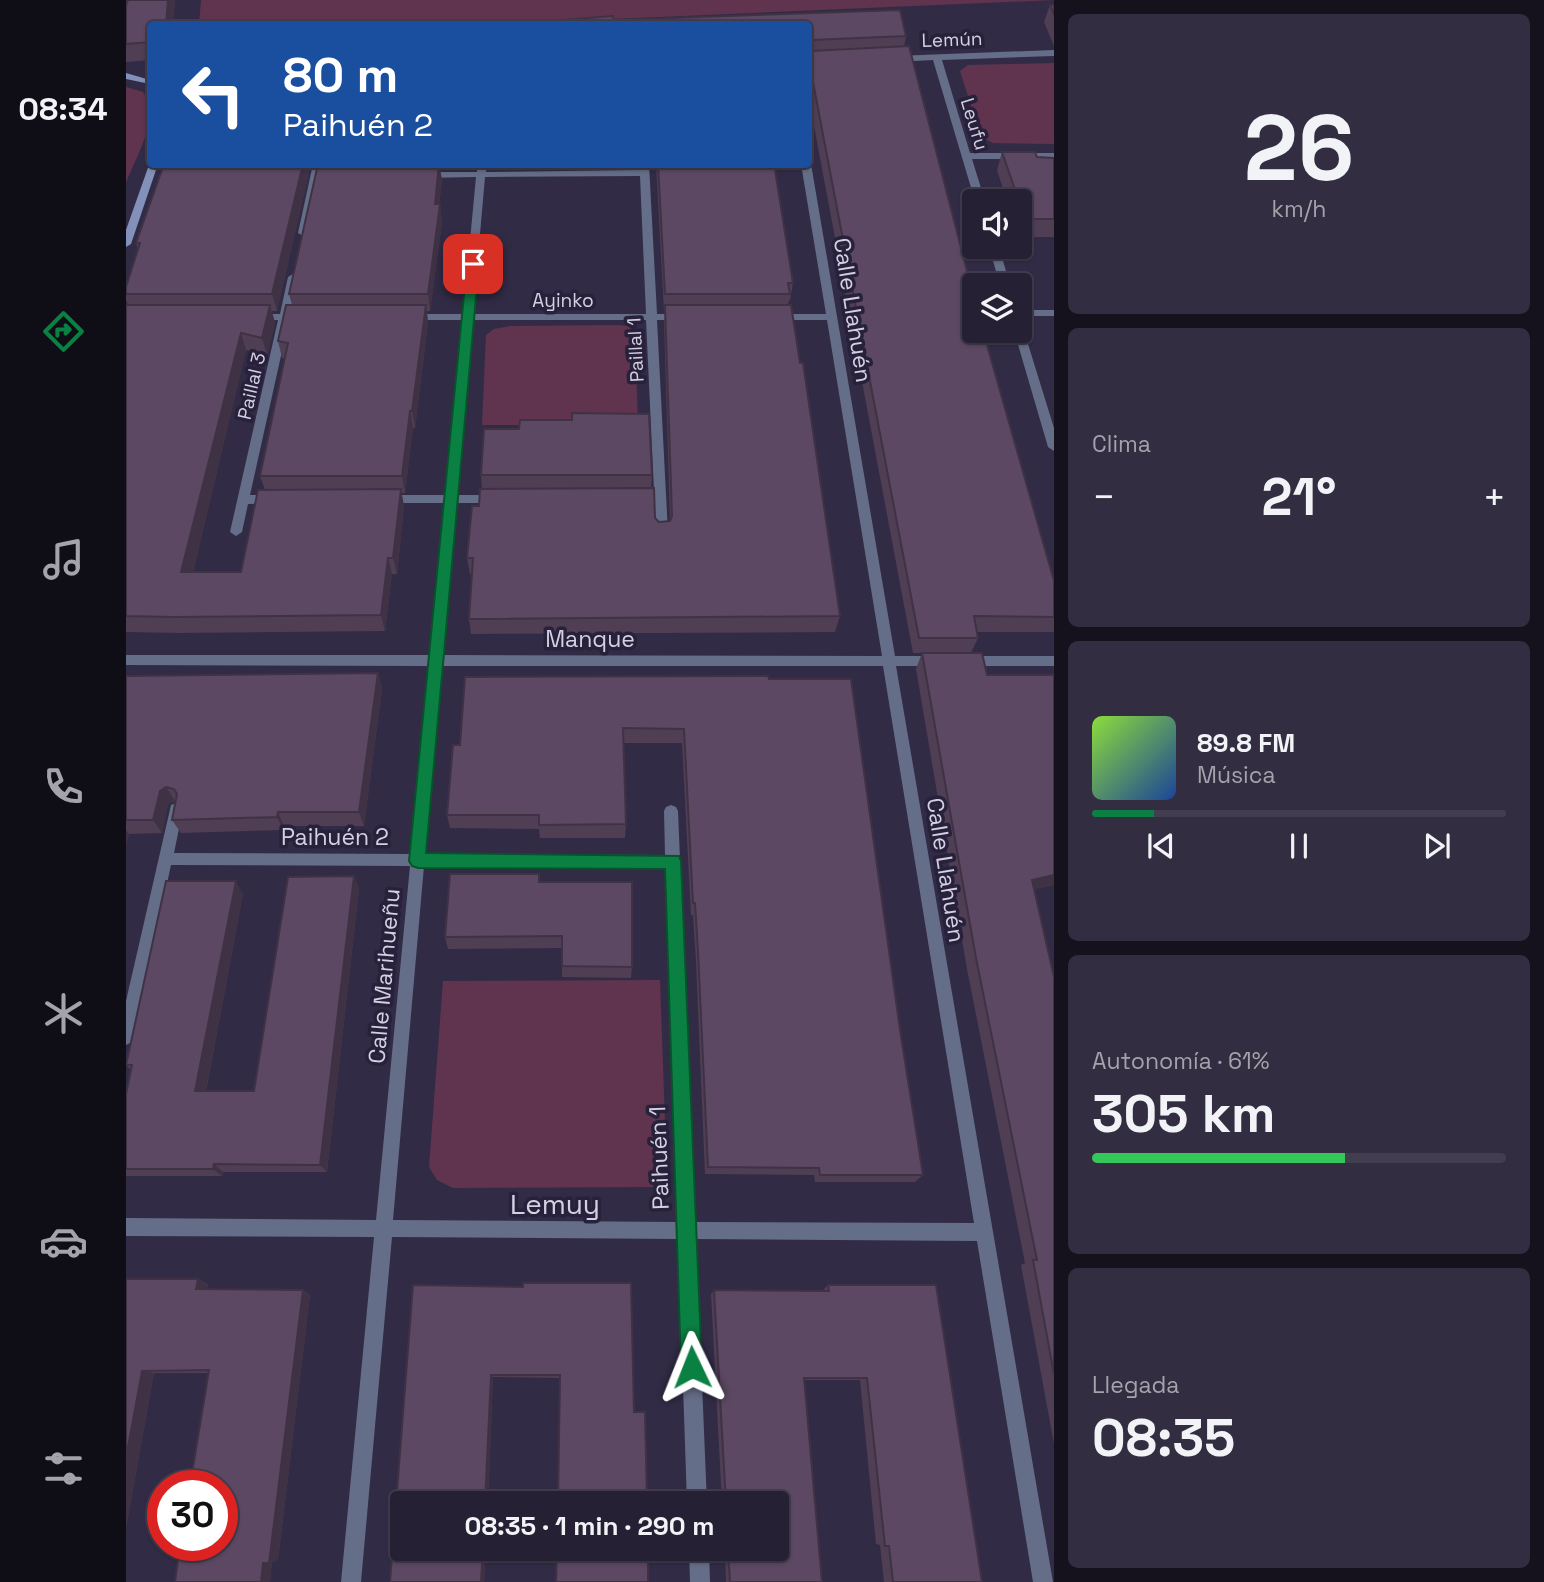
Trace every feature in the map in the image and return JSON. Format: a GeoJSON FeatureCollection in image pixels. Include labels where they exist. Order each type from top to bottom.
{"type":"FeatureCollection","features":[{"type":"Feature","properties":{"kind":"street","name":"Lemún"},"geometry":{"type":"LineString","coordinates":[[889,59],[1054,53]]}},
{"type":"Feature","properties":{"kind":"street","name":"Leufu"},"geometry":{"type":"LineString","coordinates":[[937,58],[976,189]]}},
{"type":"Feature","properties":{"kind":"street"},"geometry":{"type":"LineString","coordinates":[[126,76],[147,81]]}},
{"type":"Feature","properties":{"kind":"street"},"geometry":{"type":"LineString","coordinates":[[966,156],[1054,156]]}},
{"type":"Feature","properties":{"kind":"street"},"geometry":{"type":"LineString","coordinates":[[126,244],[153,168]]}},
{"type":"Feature","properties":{"kind":"street","name":"Calle Llahuén"},"geometry":{"type":"LineString","coordinates":[[807,168],[1043,1582]]}},
{"type":"Feature","properties":{"kind":"street"},"geometry":{"type":"LineString","coordinates":[[412,175],[482,169],[644,169]]}},
{"type":"Feature","properties":{"kind":"street","name":"Calle Marihueñu"},"geometry":{"type":"LineString","coordinates":[[351,1582],[482,169]]}},
{"type":"Feature","properties":{"kind":"street","name":"Paillal 1"},"geometry":{"type":"LineString","coordinates":[[644,169],[662,533]]}},
{"type":"Feature","properties":{"kind":"street"},"geometry":{"type":"LineString","coordinates":[[301,240],[317,170],[329,175]]}},
{"type":"Feature","properties":{"kind":"street","name":"Paillal 3"},"geometry":{"type":"LineString","coordinates":[[236,532],[295,265]]}},
{"type":"Feature","properties":{"kind":"street"},"geometry":{"type":"LineString","coordinates":[[1032,313],[1054,313]]}},
{"type":"Feature","properties":{"kind":"street"},"geometry":{"type":"LineString","coordinates":[[244,317],[310,317]]}},
{"type":"Feature","properties":{"kind":"street","name":"Ayinko"},"geometry":{"type":"LineString","coordinates":[[402,317],[692,317]]}},
{"type":"Feature","properties":{"kind":"street"},"geometry":{"type":"LineString","coordinates":[[760,317],[831,317]]}},
{"type":"Feature","properties":{"kind":"street"},"geometry":{"type":"LineString","coordinates":[[1023,343],[1054,447]]}},
{"type":"Feature","properties":{"kind":"street"},"geometry":{"type":"LineString","coordinates":[[646,498],[660,498]]}},
{"type":"Feature","properties":{"kind":"street"},"geometry":{"type":"LineString","coordinates":[[243,499],[285,499]]}},
{"type":"Feature","properties":{"kind":"street"},"geometry":{"type":"LineString","coordinates":[[368,499],[507,499]]}},
{"type":"Feature","properties":{"kind":"street","name":"Manque"},"geometry":{"type":"LineString","coordinates":[[126,660],[1054,661]]}},
{"type":"Feature","properties":{"kind":"street"},"geometry":{"type":"LineString","coordinates":[[126,1037],[176,809]]}},
{"type":"Feature","properties":{"kind":"street","name":"Paihuén 1"},"geometry":{"type":"LineString","coordinates":[[671,811],[697,1491]]}},
{"type":"Feature","properties":{"kind":"street","name":"Paihuén 2"},"geometry":{"type":"LineString","coordinates":[[165,859],[673,861]]}},
{"type":"Feature","properties":{"kind":"street","name":"Lemuy"},"geometry":{"type":"LineString","coordinates":[[126,1227],[984,1232]]}},
{"type":"Feature","properties":{"kind":"street"},"geometry":{"type":"LineString","coordinates":[[699,1561],[700,1582]]}},
{"type":"Feature","properties":{"kind":"shaded area"},"geometry":{"type":"Polygon","coordinates":[[[201,0],[1054,0],[567,21],[199,21],[201,0]]]}},
{"type":"Feature","properties":{"kind":"shaded area"},"geometry":{"type":"Polygon","coordinates":[[[1054,63],[1054,144],[993,143],[981,137],[960,71],[968,65],[1054,63]]]}},
{"type":"Feature","properties":{"kind":"shaded area"},"geometry":{"type":"Polygon","coordinates":[[[126,87],[143,92],[147,100],[147,129],[126,183],[126,87]]]}},
{"type":"Feature","properties":{"kind":"shaded area"},"geometry":{"type":"Polygon","coordinates":[[[510,326],[629,326],[635,336],[638,425],[482,425],[486,335],[494,329],[510,326]]]}},
{"type":"Feature","properties":{"kind":"shaded area"},"geometry":{"type":"Polygon","coordinates":[[[660,980],[667,1181],[652,1187],[453,1188],[437,1180],[429,1167],[443,981],[660,980]]]}},
{"type":"Feature","properties":{"kind":"building"},"geometry":{"type":"Polygon","coordinates":[[[128,0],[168,0],[166,21],[147,21],[147,42],[126,44],[128,0]]]}},
{"type":"Feature","properties":{"kind":"building"},"geometry":{"type":"Polygon","coordinates":[[[900,10],[906,36],[812,40],[812,21],[550,21],[613,16],[614,20],[900,10]]]}},
{"type":"Feature","properties":{"kind":"building"},"geometry":{"type":"Polygon","coordinates":[[[909,46],[968,273],[962,273],[962,343],[986,343],[1054,581],[1054,617],[974,616],[978,638],[919,638],[812,77],[812,51],[909,46]]]}},
{"type":"Feature","properties":{"kind":"building"},"geometry":{"type":"Polygon","coordinates":[[[1002,152],[1035,152],[1037,157],[1054,158],[1054,219],[1032,219],[1032,189],[1015,189],[1002,152]]]}},
{"type":"Feature","properties":{"kind":"building"},"geometry":{"type":"Polygon","coordinates":[[[163,168],[302,168],[272,294],[126,294],[140,243],[136,243],[163,168]]]}},
{"type":"Feature","properties":{"kind":"building"},"geometry":{"type":"Polygon","coordinates":[[[317,168],[439,168],[435,204],[440,204],[428,294],[289,294],[317,168]]]}},
{"type":"Feature","properties":{"kind":"building"},"geometry":{"type":"Polygon","coordinates":[[[658,168],[775,168],[793,283],[788,283],[790,294],[665,294],[658,168]]]}},
{"type":"Feature","properties":{"kind":"building"},"geometry":{"type":"Polygon","coordinates":[[[126,305],[270,305],[262,338],[241,333],[181,572],[241,572],[258,490],[401,489],[393,558],[388,558],[381,615],[126,616],[126,305]]]}},
{"type":"Feature","properties":{"kind":"building"},"geometry":{"type":"Polygon","coordinates":[[[286,305],[426,305],[402,476],[260,476],[288,343],[278,341],[286,305]]]}},
{"type":"Feature","properties":{"kind":"building"},"geometry":{"type":"Polygon","coordinates":[[[665,305],[791,305],[800,363],[803,363],[840,616],[469,619],[473,558],[467,558],[472,506],[479,506],[480,489],[654,488],[655,518],[659,522],[670,521],[672,516],[665,305]]]}},
{"type":"Feature","properties":{"kind":"building"},"geometry":{"type":"Polygon","coordinates":[[[572,413],[649,414],[652,475],[481,475],[484,429],[519,429],[520,420],[572,420],[572,413]]]}},
{"type":"Feature","properties":{"kind":"building"},"geometry":{"type":"Polygon","coordinates":[[[922,653],[982,653],[987,675],[1054,675],[1054,875],[1032,880],[1054,977],[1054,1374],[1033,1260],[1037,1260],[976,958],[922,653]]]}},
{"type":"Feature","properties":{"kind":"building"},"geometry":{"type":"Polygon","coordinates":[[[378,673],[359,812],[278,812],[277,817],[172,820],[177,794],[174,789],[166,787],[160,791],[153,820],[126,820],[126,676],[378,673]]]}},
{"type":"Feature","properties":{"kind":"building"},"geometry":{"type":"Polygon","coordinates":[[[768,676],[769,679],[851,679],[923,1175],[820,1175],[819,1168],[708,1167],[684,729],[623,728],[626,824],[539,825],[539,815],[447,815],[453,745],[460,745],[465,677],[768,676]]]}},
{"type":"Feature","properties":{"kind":"building"},"geometry":{"type":"Polygon","coordinates":[[[450,874],[539,874],[539,882],[632,882],[632,967],[562,966],[562,936],[445,937],[450,874]]]}},
{"type":"Feature","properties":{"kind":"building"},"geometry":{"type":"Polygon","coordinates":[[[354,876],[320,1165],[214,1164],[213,1169],[126,1169],[126,1094],[132,1065],[126,1065],[166,881],[236,881],[195,1091],[254,1091],[288,877],[354,876]]]}},
{"type":"Feature","properties":{"kind":"building"},"geometry":{"type":"Polygon","coordinates":[[[126,1279],[198,1279],[196,1289],[303,1290],[269,1563],[263,1563],[261,1582],[175,1582],[178,1561],[238,1561],[238,1470],[193,1470],[209,1370],[142,1371],[126,1458],[126,1279]]]}},
{"type":"Feature","properties":{"kind":"building"},"geometry":{"type":"Polygon","coordinates":[[[523,1283],[631,1283],[634,1412],[645,1412],[647,1491],[558,1491],[560,1375],[491,1375],[486,1491],[397,1491],[413,1285],[523,1287],[523,1283]]]}},
{"type":"Feature","properties":{"kind":"building"},"geometry":{"type":"Polygon","coordinates":[[[828,1285],[936,1285],[982,1582],[893,1582],[889,1546],[885,1546],[867,1378],[804,1378],[822,1582],[730,1582],[729,1561],[789,1561],[789,1491],[725,1491],[714,1290],[829,1291],[828,1285]]]}},
{"type":"Feature","properties":{"kind":"building"},"geometry":{"type":"Polygon","coordinates":[[[392,1561],[482,1561],[481,1582],[390,1582],[392,1561]]]}},
{"type":"Feature","properties":{"kind":"building"},"geometry":{"type":"Polygon","coordinates":[[[557,1561],[648,1561],[648,1582],[556,1582],[557,1561]]]}},
{"type":"Feature","properties":{"kind":"route"},"geometry":{"type":"LineString","coordinates":[[473,264],[418,861],[673,861],[692,1367]]}}]}
